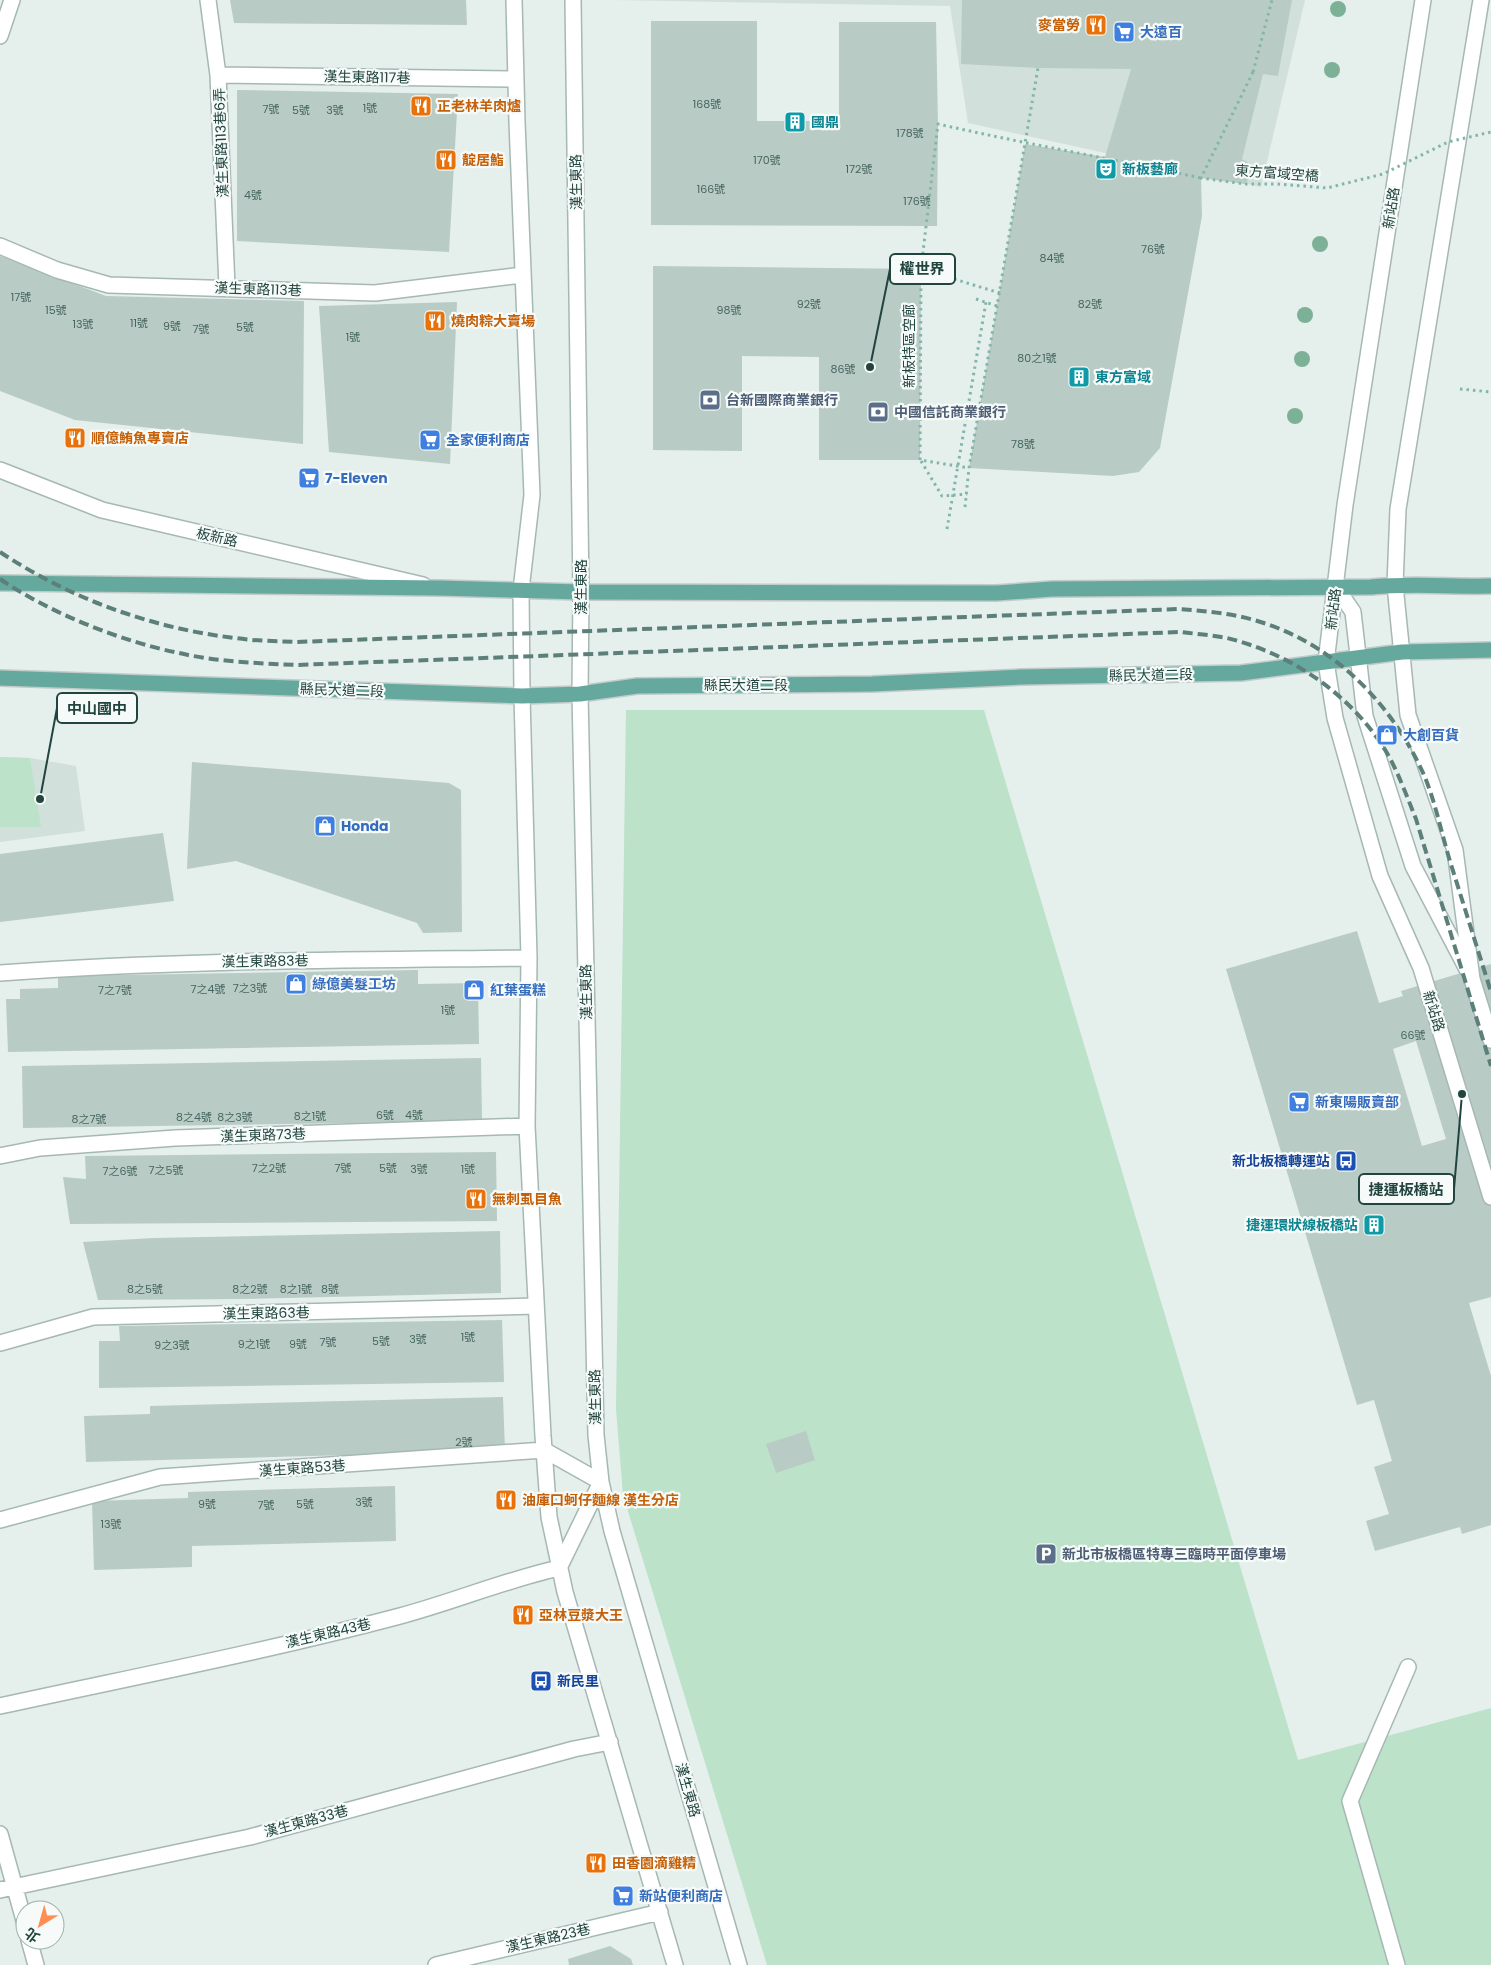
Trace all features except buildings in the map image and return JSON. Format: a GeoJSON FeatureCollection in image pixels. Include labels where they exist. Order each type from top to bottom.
{"type":"FeatureCollection","features":[{"type":"Feature","properties":{"kind":"main road"},"geometry":{"type":"LineString","coordinates":[[0,583],[439,588],[581,592],[997,593],[1052,589],[1371,587],[1395,585],[1491,586]]}},
{"type":"Feature","properties":{"kind":"main road","name":"縣民大道二段"},"geometry":{"type":"LineString","coordinates":[[0,678],[522,696],[580,694],[637,686],[872,684],[1021,677],[1241,673],[1402,652],[1491,650]]}},
{"type":"Feature","properties":{"kind":"street"},"geometry":{"type":"LineString","coordinates":[[0,36],[12,0]]}},
{"type":"Feature","properties":{"kind":"street","name":"漢生東路113巷6弄"},"geometry":{"type":"LineString","coordinates":[[208,0],[218,76],[227,287]]}},
{"type":"Feature","properties":{"kind":"street"},"geometry":{"type":"LineString","coordinates":[[514,0],[522,274],[532,495],[521,590],[529,958],[527,1126],[549,1517],[559,1568],[675,1965]]}},
{"type":"Feature","properties":{"kind":"street","name":"漢生東路"},"geometry":{"type":"LineString","coordinates":[[573,0],[581,592],[580,694],[596,1435],[601,1482],[612,1531],[739,1965]]}},
{"type":"Feature","properties":{"kind":"street","name":"新站路"},"geometry":{"type":"LineString","coordinates":[[1424,0],[1345,505],[1326,662],[1334,718],[1380,876],[1421,968],[1491,1197]]}},
{"type":"Feature","properties":{"kind":"street"},"geometry":{"type":"LineString","coordinates":[[1481,0],[1398,509],[1395,585],[1408,715],[1455,850],[1472,979],[1491,1040]]}},
{"type":"Feature","properties":{"kind":"street","name":"漢生東路117巷"},"geometry":{"type":"LineString","coordinates":[[218,76],[516,79]]}},
{"type":"Feature","properties":{"kind":"street","name":"漢生東路113巷"},"geometry":{"type":"LineString","coordinates":[[0,246],[56,270],[109,285],[227,287],[375,293],[522,274]]}},
{"type":"Feature","properties":{"kind":"street","name":"板新路"},"geometry":{"type":"LineString","coordinates":[[0,470],[102,510],[439,588]]}},
{"type":"Feature","properties":{"kind":"street"},"geometry":{"type":"LineString","coordinates":[[1336,587],[1353,612],[1366,716],[1413,866],[1472,979]]}},
{"type":"Feature","properties":{"kind":"street","name":"漢生東路83巷"},"geometry":{"type":"LineString","coordinates":[[0,973],[86,967],[238,962],[529,958]]}},
{"type":"Feature","properties":{"kind":"street","name":"漢生東路73巷"},"geometry":{"type":"LineString","coordinates":[[0,1156],[40,1148],[175,1138],[527,1126]]}},
{"type":"Feature","properties":{"kind":"street","name":"漢生東路63巷"},"geometry":{"type":"LineString","coordinates":[[0,1343],[93,1317],[536,1306]]}},
{"type":"Feature","properties":{"kind":"street"},"geometry":{"type":"LineString","coordinates":[[544,1450],[601,1482],[559,1568]]}},
{"type":"Feature","properties":{"kind":"street","name":"漢生東路53巷"},"geometry":{"type":"LineString","coordinates":[[0,1520],[160,1477],[544,1450]]}},
{"type":"Feature","properties":{"kind":"street","name":"漢生東路43巷"},"geometry":{"type":"LineString","coordinates":[[0,1706],[221,1658],[401,1616],[525,1575],[559,1568]]}},
{"type":"Feature","properties":{"kind":"street"},"geometry":{"type":"LineString","coordinates":[[1397,1965],[1350,1802],[1408,1667]]}},
{"type":"Feature","properties":{"kind":"street","name":"漢生東路33巷"},"geometry":{"type":"LineString","coordinates":[[7,1888],[250,1837],[574,1749],[610,1742]]}},
{"type":"Feature","properties":{"kind":"street"},"geometry":{"type":"LineString","coordinates":[[0,1834],[7,1888],[15,1904]]}},
{"type":"Feature","properties":{"kind":"street","name":"漢生東路23巷"},"geometry":{"type":"LineString","coordinates":[[436,1965],[660,1912]]}},
{"type":"Feature","properties":{"kind":"street"},"geometry":{"type":"LineString","coordinates":[[32,1950],[36,1965]]}},
{"type":"Feature","properties":{"kind":"path"},"geometry":{"type":"LineString","coordinates":[[1201,178],[1253,72],[1272,0]]}},
{"type":"Feature","properties":{"kind":"path"},"geometry":{"type":"LineString","coordinates":[[965,507],[969,468],[1038,68]]}},
{"type":"Feature","properties":{"kind":"path","name":"東方富域空橋"},"geometry":{"type":"LineString","coordinates":[[938,124],[1025,144],[1201,178],[1245,184],[1277,184],[1327,188],[1382,174],[1448,142],[1491,132]]}},
{"type":"Feature","properties":{"kind":"path","name":"新板特區空廊"},"geometry":{"type":"LineString","coordinates":[[920,460],[921,269],[938,124]]}},
{"type":"Feature","properties":{"kind":"path"},"geometry":{"type":"LineString","coordinates":[[921,269],[1000,293]]}},
{"type":"Feature","properties":{"kind":"path"},"geometry":{"type":"LineString","coordinates":[[976,299],[998,306]]}},
{"type":"Feature","properties":{"kind":"path"},"geometry":{"type":"LineString","coordinates":[[947,529],[986,302]]}},
{"type":"Feature","properties":{"kind":"path"},"geometry":{"type":"LineString","coordinates":[[1460,389],[1491,392]]}},
{"type":"Feature","properties":{"kind":"path"},"geometry":{"type":"LineString","coordinates":[[920,460],[969,468]]}},
{"type":"Feature","properties":{"kind":"path"},"geometry":{"type":"LineString","coordinates":[[920,460],[942,496],[967,494]]}},
{"type":"Feature","properties":{"kind":"shaded area"},"geometry":{"type":"Polygon","coordinates":[[[612,0],[1305,0],[1261,187],[968,123],[950,6],[612,0]]]}},
{"type":"Feature","properties":{"kind":"shaded area"},"geometry":{"type":"Polygon","coordinates":[[[0,757],[30,758],[76,766],[85,831],[0,842],[0,757]]]}},
{"type":"Feature","properties":{"kind":"green space"},"geometry":{"type":"Polygon","coordinates":[[[626,710],[984,710],[1298,1760],[1491,1708],[1491,1965],[767,1965],[623,1495],[616,1409],[626,710]]]}},
{"type":"Feature","properties":{"kind":"green space"},"geometry":{"type":"Polygon","coordinates":[[[0,757],[30,758],[41,827],[0,827],[0,757]]]}},
{"type":"Feature","properties":{"kind":"railway"},"geometry":{"type":"LineString","coordinates":[[0,552],[55,584],[83,597],[142,619],[204,633],[266,641],[296,642],[1179,609],[1226,614],[1254,620],[1282,630],[1309,643],[1333,659],[1356,678],[1376,700],[1410,748],[1424,775],[1435,806],[1449,858],[1491,992]]}},
{"type":"Feature","properties":{"kind":"railway"},"geometry":{"type":"LineString","coordinates":[[0,579],[63,614],[133,641],[193,656],[267,664],[296,665],[1181,632],[1227,638],[1251,645],[1297,666],[1338,695],[1373,732],[1387,753],[1416,819],[1491,1066]]}},
{"type":"Feature","properties":{"kind":"place","name":"麥當勞"},"geometry":{"type":"Point","coordinates":[1096,25]}},
{"type":"Feature","properties":{"kind":"place","name":"大遠百"},"geometry":{"type":"Point","coordinates":[1124,32]}},
{"type":"Feature","properties":{"kind":"place","name":"正老林羊肉爐"},"geometry":{"type":"Point","coordinates":[421,106]}},
{"type":"Feature","properties":{"kind":"place","name":"國鼎"},"geometry":{"type":"Point","coordinates":[795,122]}},
{"type":"Feature","properties":{"kind":"place","name":"靛居鮨"},"geometry":{"type":"Point","coordinates":[446,160]}},
{"type":"Feature","properties":{"kind":"place","name":"新板藝廊"},"geometry":{"type":"Point","coordinates":[1106,169]}},
{"type":"Feature","properties":{"kind":"place","name":"燒肉粽大賣場"},"geometry":{"type":"Point","coordinates":[435,321]}},
{"type":"Feature","properties":{"kind":"place","name":"權世界"},"geometry":{"type":"Point","coordinates":[870,367]}},
{"type":"Feature","properties":{"kind":"place","name":"東方富域"},"geometry":{"type":"Point","coordinates":[1079,377]}},
{"type":"Feature","properties":{"kind":"place","name":"台新國際商業銀行"},"geometry":{"type":"Point","coordinates":[710,400]}},
{"type":"Feature","properties":{"kind":"place","name":"中國信託商業銀行"},"geometry":{"type":"Point","coordinates":[878,412]}},
{"type":"Feature","properties":{"kind":"place","name":"順億鮪魚專賣店"},"geometry":{"type":"Point","coordinates":[75,438]}},
{"type":"Feature","properties":{"kind":"place","name":"全家便利商店"},"geometry":{"type":"Point","coordinates":[430,440]}},
{"type":"Feature","properties":{"kind":"place","name":"7-Eleven"},"geometry":{"type":"Point","coordinates":[309,478]}},
{"type":"Feature","properties":{"kind":"place","name":"大創百貨"},"geometry":{"type":"Point","coordinates":[1387,735]}},
{"type":"Feature","properties":{"kind":"place","name":"中山國中"},"geometry":{"type":"Point","coordinates":[40,799]}},
{"type":"Feature","properties":{"kind":"place","name":"Honda"},"geometry":{"type":"Point","coordinates":[325,826]}},
{"type":"Feature","properties":{"kind":"place","name":"綠億美髮工坊"},"geometry":{"type":"Point","coordinates":[296,984]}},
{"type":"Feature","properties":{"kind":"place","name":"紅葉蛋糕"},"geometry":{"type":"Point","coordinates":[474,990]}},
{"type":"Feature","properties":{"kind":"place","name":"捷運板橋站"},"geometry":{"type":"Point","coordinates":[1462,1094]}},
{"type":"Feature","properties":{"kind":"place","name":"新東陽販賣部"},"geometry":{"type":"Point","coordinates":[1299,1102]}},
{"type":"Feature","properties":{"kind":"place","name":"新北板橋轉運站"},"geometry":{"type":"Point","coordinates":[1346,1161]}},
{"type":"Feature","properties":{"kind":"place","name":"無刺虱目魚"},"geometry":{"type":"Point","coordinates":[476,1199]}},
{"type":"Feature","properties":{"kind":"place","name":"捷運環狀線板橋站"},"geometry":{"type":"Point","coordinates":[1374,1225]}},
{"type":"Feature","properties":{"kind":"place","name":"油庫口蚵仔麵線 漢生分店"},"geometry":{"type":"Point","coordinates":[506,1500]}},
{"type":"Feature","properties":{"kind":"place","name":"新北市板橋區特專三臨時平面停車場"},"geometry":{"type":"Point","coordinates":[1046,1554]}},
{"type":"Feature","properties":{"kind":"place","name":"亞林豆漿大王"},"geometry":{"type":"Point","coordinates":[523,1615]}},
{"type":"Feature","properties":{"kind":"place","name":"新民里"},"geometry":{"type":"Point","coordinates":[541,1681]}},
{"type":"Feature","properties":{"kind":"place","name":"田香園滴雞精"},"geometry":{"type":"Point","coordinates":[596,1863]}},
{"type":"Feature","properties":{"kind":"place","name":"新站便利商店"},"geometry":{"type":"Point","coordinates":[623,1896]}}]}
